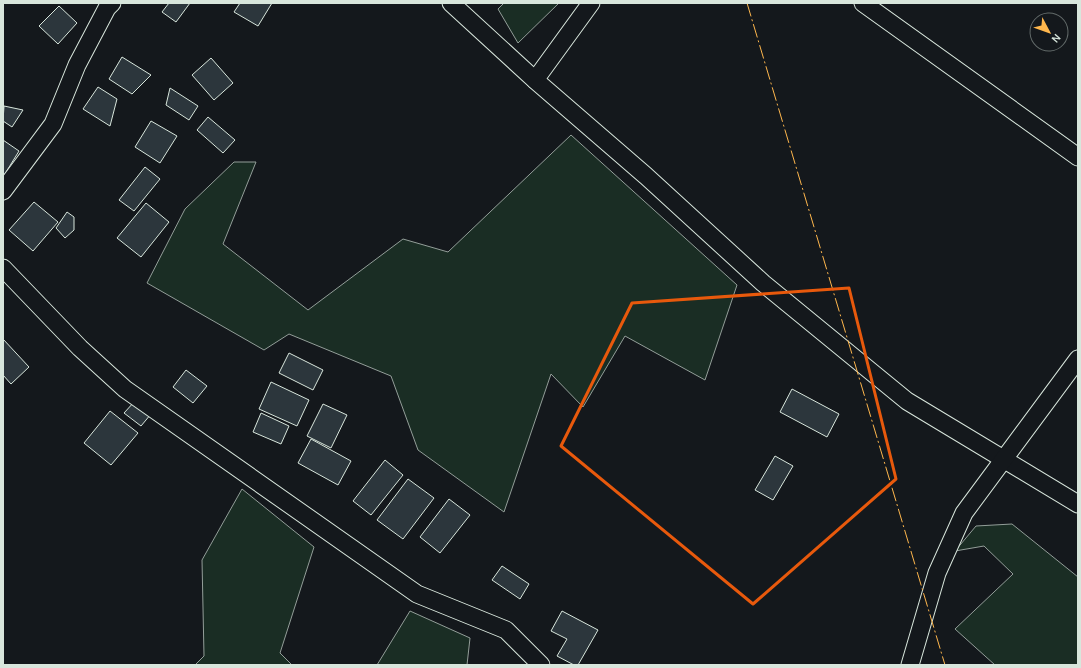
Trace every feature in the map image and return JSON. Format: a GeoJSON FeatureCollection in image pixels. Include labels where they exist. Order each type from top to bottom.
{"type":"FeatureCollection","features":[{"type":"Feature","properties":{"kind":"street"},"geometry":{"type":"LineString","coordinates":[[3,191],[18,174],[53,124],[77,65],[107,8],[112,3]]}},
{"type":"Feature","properties":{"kind":"street"},"geometry":{"type":"LineString","coordinates":[[451,3],[535,80],[646,176],[763,283],[907,401],[1078,504]]}},
{"type":"Feature","properties":{"kind":"street"},"geometry":{"type":"LineString","coordinates":[[535,80],[591,3]]}},
{"type":"Feature","properties":{"kind":"street"},"geometry":{"type":"LineString","coordinates":[[863,3],[1078,157]]}},
{"type":"Feature","properties":{"kind":"street"},"geometry":{"type":"LineString","coordinates":[[3,268],[80,348],[125,389],[418,594],[506,630],[540,665]]}},
{"type":"Feature","properties":{"kind":"street"},"geometry":{"type":"LineString","coordinates":[[910,665],[937,573],[964,513],[1078,358]]}},
{"type":"Feature","properties":{"kind":"highlighted area"},"geometry":{"type":"Polygon","coordinates":[[[849,288],[896,479],[753,604],[561,446],[632,303],[849,288]]]}},
{"type":"Feature","properties":{"kind":"green space"},"geometry":{"type":"Polygon","coordinates":[[[504,3],[559,3],[518,43],[498,9],[504,3]]]}},
{"type":"Feature","properties":{"kind":"green space"},"geometry":{"type":"Polygon","coordinates":[[[571,135],[737,285],[705,380],[625,336],[583,407],[551,374],[504,512],[418,450],[391,376],[289,334],[264,350],[147,283],[185,209],[234,162],[256,162],[223,244],[308,310],[403,239],[448,252],[571,135]]]}},
{"type":"Feature","properties":{"kind":"green space"},"geometry":{"type":"Polygon","coordinates":[[[242,489],[314,547],[280,653],[292,665],[195,665],[204,656],[202,560],[242,489]]]}},
{"type":"Feature","properties":{"kind":"green space"},"geometry":{"type":"Polygon","coordinates":[[[1012,524],[1078,577],[1078,665],[995,665],[955,629],[1013,574],[984,546],[955,551],[976,526],[1012,524]]]}},
{"type":"Feature","properties":{"kind":"green space"},"geometry":{"type":"Polygon","coordinates":[[[410,611],[470,638],[467,665],[377,665],[410,611]]]}},
{"type":"Feature","properties":{"kind":"building"},"geometry":{"type":"Polygon","coordinates":[[[169,3],[190,3],[176,22],[162,12],[169,3]]]}},
{"type":"Feature","properties":{"kind":"building"},"geometry":{"type":"Polygon","coordinates":[[[240,3],[272,3],[258,26],[234,12],[240,3]]]}},
{"type":"Feature","properties":{"kind":"building"},"geometry":{"type":"Polygon","coordinates":[[[59,6],[77,23],[58,44],[39,26],[59,6]]]}},
{"type":"Feature","properties":{"kind":"building"},"geometry":{"type":"Polygon","coordinates":[[[122,57],[151,75],[132,94],[109,79],[122,57]]]}},
{"type":"Feature","properties":{"kind":"building"},"geometry":{"type":"Polygon","coordinates":[[[211,58],[233,83],[214,100],[192,75],[211,58]]]}},
{"type":"Feature","properties":{"kind":"building"},"geometry":{"type":"Polygon","coordinates":[[[98,87],[117,99],[110,126],[83,109],[98,87]]]}},
{"type":"Feature","properties":{"kind":"building"},"geometry":{"type":"Polygon","coordinates":[[[170,88],[198,106],[189,120],[166,105],[170,88]]]}},
{"type":"Feature","properties":{"kind":"building"},"geometry":{"type":"Polygon","coordinates":[[[4,106],[23,110],[12,127],[3,121],[4,106]]]}},
{"type":"Feature","properties":{"kind":"building"},"geometry":{"type":"Polygon","coordinates":[[[208,117],[235,140],[223,153],[197,130],[208,117]]]}},
{"type":"Feature","properties":{"kind":"building"},"geometry":{"type":"Polygon","coordinates":[[[151,121],[177,136],[160,163],[135,147],[151,121]]]}},
{"type":"Feature","properties":{"kind":"building"},"geometry":{"type":"Polygon","coordinates":[[[3,140],[19,151],[3,177],[3,140]]]}},
{"type":"Feature","properties":{"kind":"building"},"geometry":{"type":"Polygon","coordinates":[[[145,167],[160,179],[134,211],[119,200],[145,167]]]}},
{"type":"Feature","properties":{"kind":"building"},"geometry":{"type":"Polygon","coordinates":[[[34,202],[58,222],[33,251],[9,230],[34,202]]]}},
{"type":"Feature","properties":{"kind":"building"},"geometry":{"type":"Polygon","coordinates":[[[146,203],[169,222],[141,257],[117,238],[146,203]]]}},
{"type":"Feature","properties":{"kind":"building"},"geometry":{"type":"Polygon","coordinates":[[[67,212],[74,217],[74,230],[65,238],[56,228],[67,212]]]}},
{"type":"Feature","properties":{"kind":"building"},"geometry":{"type":"Polygon","coordinates":[[[3,339],[29,367],[11,384],[3,375],[3,339]]]}},
{"type":"Feature","properties":{"kind":"building"},"geometry":{"type":"Polygon","coordinates":[[[289,353],[323,370],[313,390],[279,373],[289,353]]]}},
{"type":"Feature","properties":{"kind":"building"},"geometry":{"type":"Polygon","coordinates":[[[186,370],[207,386],[193,403],[173,387],[186,370]]]}},
{"type":"Feature","properties":{"kind":"building"},"geometry":{"type":"Polygon","coordinates":[[[271,382],[309,400],[297,426],[259,409],[271,382]]]}},
{"type":"Feature","properties":{"kind":"building"},"geometry":{"type":"Polygon","coordinates":[[[792,389],[839,414],[827,437],[780,412],[792,389]]]}},
{"type":"Feature","properties":{"kind":"building"},"geometry":{"type":"Polygon","coordinates":[[[135,401],[151,414],[141,426],[124,413],[135,401]]]}},
{"type":"Feature","properties":{"kind":"building"},"geometry":{"type":"Polygon","coordinates":[[[323,404],[347,415],[331,448],[307,436],[323,404]]]}},
{"type":"Feature","properties":{"kind":"building"},"geometry":{"type":"Polygon","coordinates":[[[110,411],[138,433],[111,465],[84,443],[110,411]]]}},
{"type":"Feature","properties":{"kind":"building"},"geometry":{"type":"Polygon","coordinates":[[[261,413],[289,426],[281,444],[253,432],[261,413]]]}},
{"type":"Feature","properties":{"kind":"building"},"geometry":{"type":"Polygon","coordinates":[[[311,439],[351,461],[338,485],[298,463],[311,439]]]}},
{"type":"Feature","properties":{"kind":"building"},"geometry":{"type":"Polygon","coordinates":[[[775,456],[793,466],[773,500],[755,490],[775,456]]]}},
{"type":"Feature","properties":{"kind":"building"},"geometry":{"type":"Polygon","coordinates":[[[385,460],[403,475],[371,515],[353,501],[385,460]]]}},
{"type":"Feature","properties":{"kind":"building"},"geometry":{"type":"Polygon","coordinates":[[[408,479],[434,498],[403,539],[377,520],[408,479]]]}},
{"type":"Feature","properties":{"kind":"building"},"geometry":{"type":"Polygon","coordinates":[[[449,499],[470,515],[440,553],[420,537],[449,499]]]}},
{"type":"Feature","properties":{"kind":"building"},"geometry":{"type":"Polygon","coordinates":[[[502,566],[529,584],[520,599],[492,580],[502,566]]]}},
{"type":"Feature","properties":{"kind":"building"},"geometry":{"type":"Polygon","coordinates":[[[562,611],[598,630],[578,665],[574,665],[557,656],[567,639],[551,631],[562,611]]]}},
{"type":"Feature","properties":{"kind":"power"},"geometry":{"type":"LineString","coordinates":[[747,3],[945,665]]}}]}
